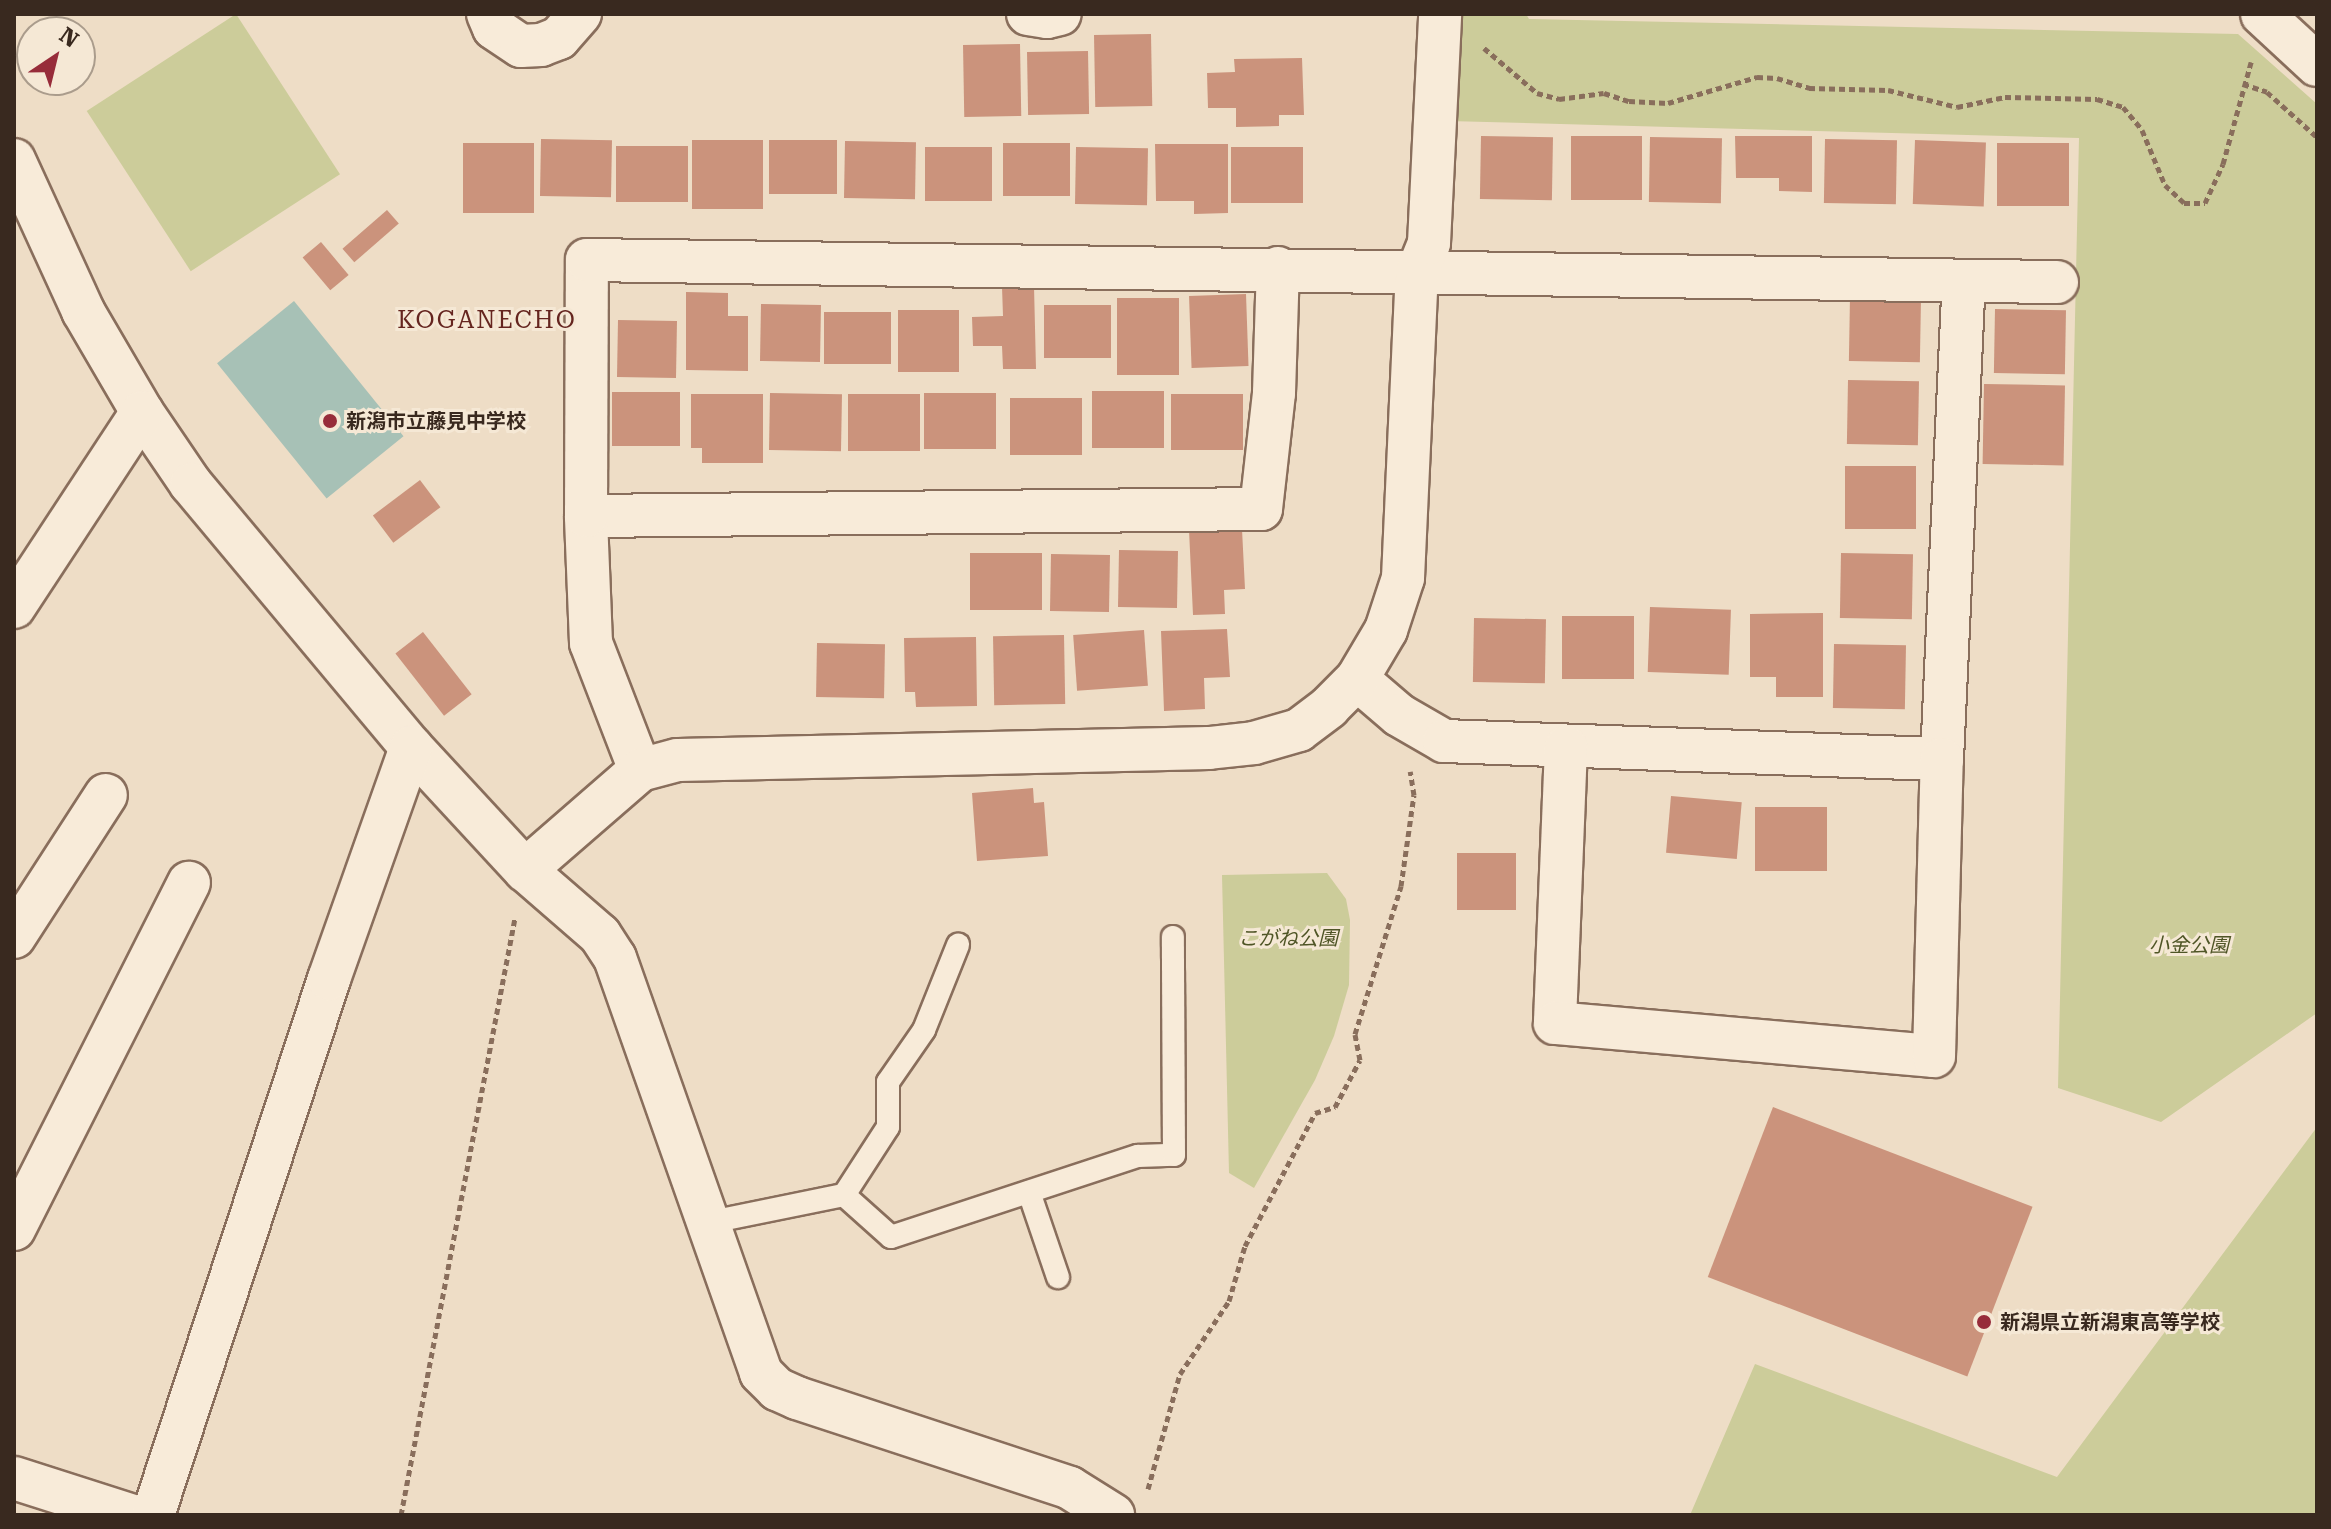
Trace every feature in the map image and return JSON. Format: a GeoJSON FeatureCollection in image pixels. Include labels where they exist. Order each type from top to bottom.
{"type":"FeatureCollection","features":[{"type":"Feature","properties":{"kind":"street"},"geometry":{"type":"LineString","coordinates":[[488,14],[494,28],[521,46],[541,45],[559,38],[580,14]]}},
{"type":"Feature","properties":{"kind":"street"},"geometry":{"type":"LineString","coordinates":[[1028,14],[1047,17],[1060,14]]}},
{"type":"Feature","properties":{"kind":"street"},"geometry":{"type":"LineString","coordinates":[[525,870],[640,770],[678,760],[1209,748],[1254,743],[1299,730],[1357,679],[1386,630],[1403,578],[1417,273],[1429,243],[1440,14]]}},
{"type":"Feature","properties":{"kind":"street"},"geometry":{"type":"LineString","coordinates":[[2259,32],[2317,65]]}},
{"type":"Feature","properties":{"kind":"street"},"geometry":{"type":"LineString","coordinates":[[14,160],[83,311],[142,412],[191,484],[411,747],[525,870],[600,935],[615,958],[761,1373],[777,1389],[1129,1508]]}},
{"type":"Feature","properties":{"kind":"street"},"geometry":{"type":"LineString","coordinates":[[640,770],[591,643],[586,516],[587,260],[2057,282]]}},
{"type":"Feature","properties":{"kind":"street"},"geometry":{"type":"LineString","coordinates":[[586,516],[1261,509],[1274,393],[1278,268]]}},
{"type":"Feature","properties":{"kind":"street"},"geometry":{"type":"LineString","coordinates":[[1566,747],[1555,1023],[1934,1056],[1942,759],[1964,282]]}},
{"type":"Feature","properties":{"kind":"street"},"geometry":{"type":"LineString","coordinates":[[18,593],[142,412]]}},
{"type":"Feature","properties":{"kind":"street"},"geometry":{"type":"LineString","coordinates":[[1357,679],[1399,715],[1444,741],[1942,759]]}},
{"type":"Feature","properties":{"kind":"street"},"geometry":{"type":"LineString","coordinates":[[153,1515],[329,979],[411,747]]}},
{"type":"Feature","properties":{"kind":"street"},"geometry":{"type":"LineString","coordinates":[[14,937],[106,795]]}},
{"type":"Feature","properties":{"kind":"street"},"geometry":{"type":"LineString","coordinates":[[14,1229],[189,883]]}},
{"type":"Feature","properties":{"kind":"street"},"geometry":{"type":"LineString","coordinates":[[14,1478],[130,1515]]}},
{"type":"Feature","properties":{"kind":"lane"},"geometry":{"type":"LineString","coordinates":[[844,1195],[891,1237],[1138,1156],[1174,1155],[1173,937]]}},
{"type":"Feature","properties":{"kind":"lane"},"geometry":{"type":"LineString","coordinates":[[706,1223],[844,1195],[888,1127],[888,1082],[924,1030],[958,945]]}},
{"type":"Feature","properties":{"kind":"lane"},"geometry":{"type":"LineString","coordinates":[[1029,1192],[1058,1277]]}},
{"type":"Feature","properties":{"kind":"path"},"geometry":{"type":"LineString","coordinates":[[1473,39],[1537,93],[1559,99],[1604,93],[1629,101],[1668,103],[1757,77],[1777,78],[1809,88],[1888,90],[1957,107],[2005,97],[2097,99],[2123,107],[2142,130],[2165,185],[2184,203],[2205,203],[2223,164],[2259,32]]}},
{"type":"Feature","properties":{"kind":"path"},"geometry":{"type":"LineString","coordinates":[[2243,84],[2267,92],[2317,137]]}},
{"type":"Feature","properties":{"kind":"path"},"geometry":{"type":"LineString","coordinates":[[1129,1508],[1180,1374],[1229,1301],[1245,1246],[1315,1113],[1335,1107],[1360,1060],[1355,1034],[1401,886],[1414,795],[1399,715]]}},
{"type":"Feature","properties":{"kind":"path"},"geometry":{"type":"LineString","coordinates":[[401,1515],[525,870]]}},
{"type":"Feature","properties":{"kind":"green space"},"geometry":{"type":"Polygon","coordinates":[[[236,14],[340,174],[191,271],[87,111],[236,14]]]}},
{"type":"Feature","properties":{"kind":"green space","name":"小金公園"},"geometry":{"type":"Polygon","coordinates":[[[1451,14],[1526,14],[1529,19],[2238,34],[2317,104],[2317,1013],[2161,1122],[2058,1088],[2079,138],[1448,121],[1451,14]]]}},
{"type":"Feature","properties":{"kind":"green space","name":"こがね公園"},"geometry":{"type":"Polygon","coordinates":[[[1327,873],[1346,899],[1350,920],[1349,985],[1334,1036],[1315,1080],[1254,1188],[1229,1173],[1222,875],[1327,873]]]}},
{"type":"Feature","properties":{"kind":"green space"},"geometry":{"type":"Polygon","coordinates":[[[2317,1127],[2317,1515],[1690,1515],[1755,1364],[2057,1477],[2317,1127]]]}},
{"type":"Feature","properties":{"kind":"shaded area"},"geometry":{"type":"Polygon","coordinates":[[[294,301],[404,436],[327,499],[217,363],[294,301]]]}},
{"type":"Feature","properties":{"kind":"building"},"geometry":{"type":"Polygon","coordinates":[[[1151,34],[1152,106],[1095,107],[1094,35],[1151,34]]]}},
{"type":"Feature","properties":{"kind":"building"},"geometry":{"type":"Polygon","coordinates":[[[1020,44],[1021,116],[964,117],[963,45],[1020,44]]]}},
{"type":"Feature","properties":{"kind":"building"},"geometry":{"type":"Polygon","coordinates":[[[1088,51],[1089,114],[1028,115],[1027,52],[1088,51]]]}},
{"type":"Feature","properties":{"kind":"building"},"geometry":{"type":"Polygon","coordinates":[[[1302,58],[1304,115],[1279,115],[1279,126],[1236,127],[1236,108],[1208,108],[1207,73],[1235,72],[1234,59],[1302,58]]]}},
{"type":"Feature","properties":{"kind":"building"},"geometry":{"type":"Polygon","coordinates":[[[1481,136],[1553,137],[1552,200],[1480,199],[1481,136]]]}},
{"type":"Feature","properties":{"kind":"building"},"geometry":{"type":"Polygon","coordinates":[[[1571,136],[1642,136],[1642,200],[1571,200],[1571,136]]]}},
{"type":"Feature","properties":{"kind":"building"},"geometry":{"type":"Polygon","coordinates":[[[1735,136],[1812,136],[1812,192],[1779,191],[1779,178],[1736,178],[1735,136]]]}},
{"type":"Feature","properties":{"kind":"building"},"geometry":{"type":"Polygon","coordinates":[[[1650,137],[1722,138],[1721,203],[1649,202],[1650,137]]]}},
{"type":"Feature","properties":{"kind":"building"},"geometry":{"type":"Polygon","coordinates":[[[541,139],[612,140],[611,197],[540,196],[541,139]]]}},
{"type":"Feature","properties":{"kind":"building"},"geometry":{"type":"Polygon","coordinates":[[[1825,139],[1897,140],[1896,204],[1824,203],[1825,139]]]}},
{"type":"Feature","properties":{"kind":"building"},"geometry":{"type":"Polygon","coordinates":[[[692,140],[763,140],[763,209],[692,209],[692,140]]]}},
{"type":"Feature","properties":{"kind":"building"},"geometry":{"type":"Polygon","coordinates":[[[769,140],[837,140],[837,194],[769,194],[769,140]]]}},
{"type":"Feature","properties":{"kind":"building"},"geometry":{"type":"Polygon","coordinates":[[[1915,140],[1986,142],[1984,206],[1913,204],[1915,140]]]}},
{"type":"Feature","properties":{"kind":"building"},"geometry":{"type":"Polygon","coordinates":[[[845,141],[916,142],[915,199],[844,198],[845,141]]]}},
{"type":"Feature","properties":{"kind":"building"},"geometry":{"type":"Polygon","coordinates":[[[463,143],[534,143],[534,213],[463,213],[463,143]]]}},
{"type":"Feature","properties":{"kind":"building"},"geometry":{"type":"Polygon","coordinates":[[[1003,143],[1070,143],[1070,196],[1003,196],[1003,143]]]}},
{"type":"Feature","properties":{"kind":"building"},"geometry":{"type":"Polygon","coordinates":[[[1997,143],[2069,143],[2069,206],[1997,206],[1997,143]]]}},
{"type":"Feature","properties":{"kind":"building"},"geometry":{"type":"Polygon","coordinates":[[[1155,144],[1228,144],[1228,213],[1194,214],[1194,201],[1156,201],[1155,144]]]}},
{"type":"Feature","properties":{"kind":"building"},"geometry":{"type":"Polygon","coordinates":[[[616,146],[688,146],[688,202],[616,202],[616,146]]]}},
{"type":"Feature","properties":{"kind":"building"},"geometry":{"type":"Polygon","coordinates":[[[925,147],[992,147],[992,201],[925,201],[925,147]]]}},
{"type":"Feature","properties":{"kind":"building"},"geometry":{"type":"Polygon","coordinates":[[[1076,147],[1148,148],[1147,205],[1075,204],[1076,147]]]}},
{"type":"Feature","properties":{"kind":"building"},"geometry":{"type":"Polygon","coordinates":[[[1231,147],[1303,147],[1303,203],[1231,203],[1231,147]]]}},
{"type":"Feature","properties":{"kind":"building"},"geometry":{"type":"Polygon","coordinates":[[[387,210],[399,224],[354,262],[342,249],[387,210]]]}},
{"type":"Feature","properties":{"kind":"building"},"geometry":{"type":"Polygon","coordinates":[[[321,242],[349,275],[330,290],[303,257],[321,242]]]}},
{"type":"Feature","properties":{"kind":"building"},"geometry":{"type":"Polygon","coordinates":[[[1034,286],[1036,369],[1003,369],[1002,346],[973,346],[972,317],[1003,316],[1002,287],[1034,286]]]}},
{"type":"Feature","properties":{"kind":"building"},"geometry":{"type":"Polygon","coordinates":[[[686,292],[728,293],[728,316],[748,316],[748,371],[686,370],[686,292]]]}},
{"type":"Feature","properties":{"kind":"building"},"geometry":{"type":"Polygon","coordinates":[[[1246,294],[1249,366],[1192,368],[1189,296],[1246,294]]]}},
{"type":"Feature","properties":{"kind":"building"},"geometry":{"type":"Polygon","coordinates":[[[1850,297],[1921,298],[1920,362],[1849,361],[1850,297]]]}},
{"type":"Feature","properties":{"kind":"building"},"geometry":{"type":"Polygon","coordinates":[[[1117,298],[1179,298],[1179,375],[1117,375],[1117,298]]]}},
{"type":"Feature","properties":{"kind":"building"},"geometry":{"type":"Polygon","coordinates":[[[761,304],[821,305],[820,362],[760,361],[761,304]]]}},
{"type":"Feature","properties":{"kind":"building"},"geometry":{"type":"Polygon","coordinates":[[[1044,305],[1111,305],[1111,358],[1044,358],[1044,305]]]}},
{"type":"Feature","properties":{"kind":"building"},"geometry":{"type":"Polygon","coordinates":[[[1995,309],[2066,310],[2065,374],[1994,373],[1995,309]]]}},
{"type":"Feature","properties":{"kind":"building"},"geometry":{"type":"Polygon","coordinates":[[[898,310],[959,310],[959,372],[898,372],[898,310]]]}},
{"type":"Feature","properties":{"kind":"building"},"geometry":{"type":"Polygon","coordinates":[[[824,312],[891,312],[891,364],[824,364],[824,312]]]}},
{"type":"Feature","properties":{"kind":"building"},"geometry":{"type":"Polygon","coordinates":[[[618,320],[677,321],[676,378],[617,377],[618,320]]]}},
{"type":"Feature","properties":{"kind":"building"},"geometry":{"type":"Polygon","coordinates":[[[1848,380],[1919,381],[1918,445],[1847,444],[1848,380]]]}},
{"type":"Feature","properties":{"kind":"building"},"geometry":{"type":"Polygon","coordinates":[[[1984,384],[2065,385],[2064,465],[1983,464],[1984,384]]]}},
{"type":"Feature","properties":{"kind":"building"},"geometry":{"type":"Polygon","coordinates":[[[1092,391],[1164,391],[1164,448],[1092,448],[1092,391]]]}},
{"type":"Feature","properties":{"kind":"building"},"geometry":{"type":"Polygon","coordinates":[[[612,392],[680,392],[680,446],[612,446],[612,392]]]}},
{"type":"Feature","properties":{"kind":"building"},"geometry":{"type":"Polygon","coordinates":[[[770,393],[842,394],[841,451],[769,450],[770,393]]]}},
{"type":"Feature","properties":{"kind":"building"},"geometry":{"type":"Polygon","coordinates":[[[924,393],[996,393],[996,449],[924,449],[924,393]]]}},
{"type":"Feature","properties":{"kind":"building"},"geometry":{"type":"Polygon","coordinates":[[[691,394],[763,394],[763,463],[702,463],[702,448],[691,448],[691,394]]]}},
{"type":"Feature","properties":{"kind":"building"},"geometry":{"type":"Polygon","coordinates":[[[848,394],[920,394],[920,451],[848,451],[848,394]]]}},
{"type":"Feature","properties":{"kind":"building"},"geometry":{"type":"Polygon","coordinates":[[[1171,394],[1243,394],[1243,450],[1171,450],[1171,394]]]}},
{"type":"Feature","properties":{"kind":"building"},"geometry":{"type":"Polygon","coordinates":[[[1010,398],[1082,398],[1082,455],[1010,455],[1010,398]]]}},
{"type":"Feature","properties":{"kind":"building"},"geometry":{"type":"Polygon","coordinates":[[[1845,466],[1916,466],[1916,529],[1845,529],[1845,466]]]}},
{"type":"Feature","properties":{"kind":"building"},"geometry":{"type":"Polygon","coordinates":[[[420,480],[440,507],[393,543],[373,516],[420,480]]]}},
{"type":"Feature","properties":{"kind":"building"},"geometry":{"type":"Polygon","coordinates":[[[1242,529],[1245,589],[1224,590],[1225,614],[1193,615],[1189,530],[1242,529]]]}},
{"type":"Feature","properties":{"kind":"building"},"geometry":{"type":"Polygon","coordinates":[[[1119,550],[1178,551],[1177,608],[1118,607],[1119,550]]]}},
{"type":"Feature","properties":{"kind":"building"},"geometry":{"type":"Polygon","coordinates":[[[970,553],[1042,553],[1042,610],[970,610],[970,553]]]}},
{"type":"Feature","properties":{"kind":"building"},"geometry":{"type":"Polygon","coordinates":[[[1841,553],[1913,554],[1912,619],[1840,618],[1841,553]]]}},
{"type":"Feature","properties":{"kind":"building"},"geometry":{"type":"Polygon","coordinates":[[[1051,554],[1110,555],[1109,612],[1050,611],[1051,554]]]}},
{"type":"Feature","properties":{"kind":"building"},"geometry":{"type":"Polygon","coordinates":[[[1650,607],[1731,610],[1729,675],[1648,672],[1650,607]]]}},
{"type":"Feature","properties":{"kind":"building"},"geometry":{"type":"Polygon","coordinates":[[[1823,613],[1823,697],[1776,697],[1776,677],[1750,677],[1750,614],[1823,613]]]}},
{"type":"Feature","properties":{"kind":"building"},"geometry":{"type":"Polygon","coordinates":[[[1562,616],[1634,616],[1634,679],[1562,679],[1562,616]]]}},
{"type":"Feature","properties":{"kind":"building"},"geometry":{"type":"Polygon","coordinates":[[[1474,618],[1546,619],[1545,683],[1473,682],[1474,618]]]}},
{"type":"Feature","properties":{"kind":"building"},"geometry":{"type":"Polygon","coordinates":[[[1227,629],[1230,677],[1204,678],[1205,709],[1164,711],[1161,631],[1227,629]]]}},
{"type":"Feature","properties":{"kind":"building"},"geometry":{"type":"Polygon","coordinates":[[[1144,630],[1148,686],[1077,691],[1073,635],[1144,630]]]}},
{"type":"Feature","properties":{"kind":"building"},"geometry":{"type":"Polygon","coordinates":[[[423,632],[472,694],[444,716],[395,654],[423,632]]]}},
{"type":"Feature","properties":{"kind":"building"},"geometry":{"type":"Polygon","coordinates":[[[1064,635],[1065,704],[994,705],[993,636],[1064,635]]]}},
{"type":"Feature","properties":{"kind":"building"},"geometry":{"type":"Polygon","coordinates":[[[976,637],[977,706],[916,707],[915,692],[905,692],[904,638],[976,637]]]}},
{"type":"Feature","properties":{"kind":"building"},"geometry":{"type":"Polygon","coordinates":[[[817,643],[885,644],[884,698],[816,697],[817,643]]]}},
{"type":"Feature","properties":{"kind":"building"},"geometry":{"type":"Polygon","coordinates":[[[1834,644],[1906,645],[1905,709],[1833,708],[1834,644]]]}},
{"type":"Feature","properties":{"kind":"building"},"geometry":{"type":"Polygon","coordinates":[[[1033,788],[1034,803],[1044,802],[1048,856],[977,861],[972,793],[1033,788]]]}},
{"type":"Feature","properties":{"kind":"building"},"geometry":{"type":"Polygon","coordinates":[[[1671,796],[1742,802],[1737,859],[1666,853],[1671,796]]]}},
{"type":"Feature","properties":{"kind":"building"},"geometry":{"type":"Polygon","coordinates":[[[1755,807],[1827,807],[1827,871],[1755,871],[1755,807]]]}},
{"type":"Feature","properties":{"kind":"building"},"geometry":{"type":"Polygon","coordinates":[[[1457,853],[1516,853],[1516,910],[1457,910],[1457,853]]]}},
{"type":"Feature","properties":{"kind":"building"},"geometry":{"type":"Polygon","coordinates":[[[1773,1107],[2033,1207],[1967,1377],[1708,1277],[1773,1107]]]}},
{"type":"Feature","properties":{"kind":"place","name":"新潟市立藤見中学校"},"geometry":{"type":"Point","coordinates":[330,421]}},
{"type":"Feature","properties":{"kind":"place","name":"新潟県立新潟東高等学校"},"geometry":{"type":"Point","coordinates":[1984,1322]}},
{"type":"Feature","properties":{"kind":"district","name":"KOGANECHO"},"geometry":{"type":"Point","coordinates":[487,321]}}]}
